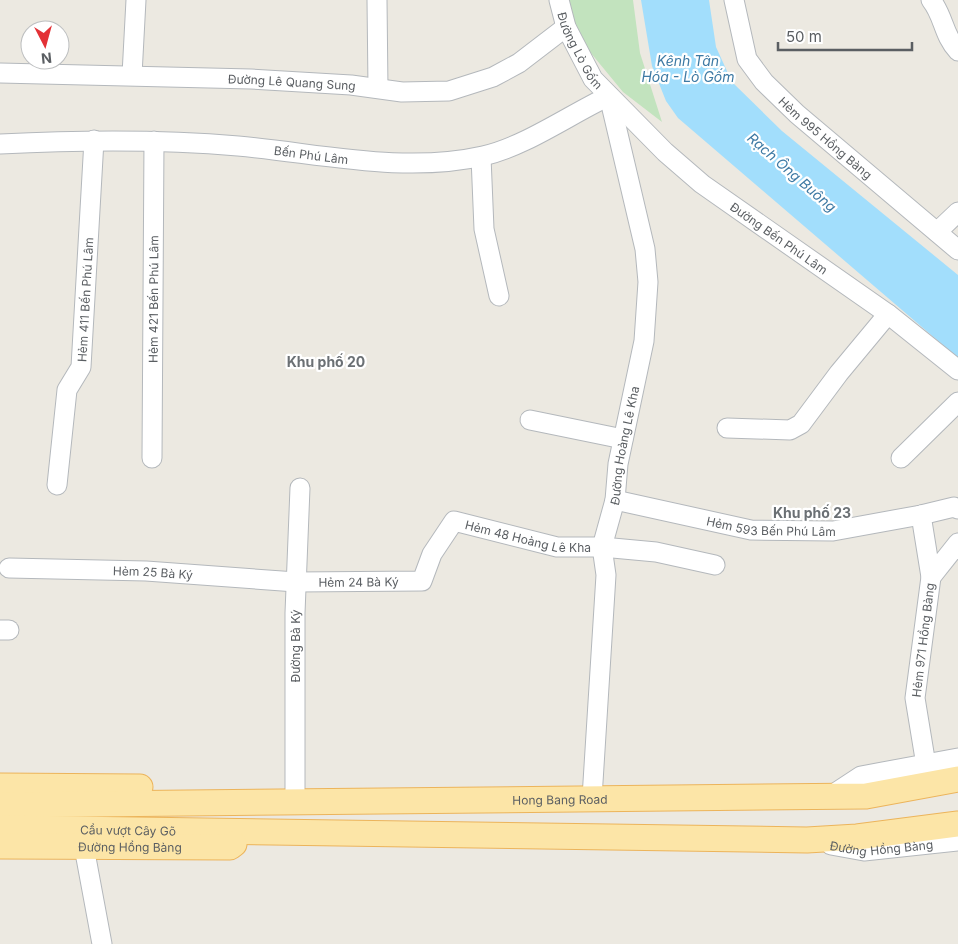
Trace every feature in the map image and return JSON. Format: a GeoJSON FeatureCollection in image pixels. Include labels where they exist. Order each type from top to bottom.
{"type":"FeatureCollection","features":[{"type":"Feature","properties":{"kind":"main road","name":"Hong Bang Road"},"geometry":{"type":"LineString","coordinates":[[253,802],[866,796],[958,779]]}},
{"type":"Feature","properties":{"kind":"main road"},"geometry":{"type":"LineString","coordinates":[[0,786],[232,788],[253,802]]}},
{"type":"Feature","properties":{"kind":"main road","name":"Cầu vượt Cây Gõ"},"geometry":{"type":"LineString","coordinates":[[0,805],[253,802]]}},
{"type":"Feature","properties":{"kind":"main road"},"geometry":{"type":"LineString","coordinates":[[254,831],[807,840],[857,837],[958,824]]}},
{"type":"Feature","properties":{"kind":"main road","name":"Cầu vượt Cây Gõ"},"geometry":{"type":"LineString","coordinates":[[0,828],[166,828],[254,831]]}},
{"type":"Feature","properties":{"kind":"main road","name":"Đường Hồng Bàng"},"geometry":{"type":"LineString","coordinates":[[0,846],[230,847],[254,831]]}},
{"type":"Feature","properties":{"kind":"street"},"geometry":{"type":"LineString","coordinates":[[132,75],[136,0]]}},
{"type":"Feature","properties":{"kind":"street"},"geometry":{"type":"LineString","coordinates":[[377,0],[378,88]]}},
{"type":"Feature","properties":{"kind":"street","name":"Đường Lò Gốm"},"geometry":{"type":"LineString","coordinates":[[558,0],[566,27],[593,79],[609,96]]}},
{"type":"Feature","properties":{"kind":"street","name":"Hẻm 995 Hồng Bàng"},"geometry":{"type":"LineString","coordinates":[[734,0],[747,59],[764,82],[796,114],[958,250]]}},
{"type":"Feature","properties":{"kind":"street"},"geometry":{"type":"LineString","coordinates":[[931,0],[948,41],[958,51]]}},
{"type":"Feature","properties":{"kind":"street","name":"Đường Lê Quang Sung"},"geometry":{"type":"LineString","coordinates":[[0,73],[251,79],[426,93],[449,91],[493,77],[520,64],[566,27]]}},
{"type":"Feature","properties":{"kind":"street","name":"Bến Phú Lâm"},"geometry":{"type":"LineString","coordinates":[[0,144],[94,140],[154,141],[238,146],[367,160],[420,163],[481,157],[509,148],[609,96]]}},
{"type":"Feature","properties":{"kind":"street","name":"Đường Bến Phú Lâm"},"geometry":{"type":"LineString","coordinates":[[609,96],[665,152],[702,184],[888,314],[958,370]]}},
{"type":"Feature","properties":{"kind":"street","name":"Đường Hoàng Lê Kha"},"geometry":{"type":"LineString","coordinates":[[592,798],[606,575],[602,547],[614,500],[623,439],[644,341],[648,282],[645,249],[609,96]]}},
{"type":"Feature","properties":{"kind":"street","name":"Hẻm 411 Bến Phú Lâm"},"geometry":{"type":"LineString","coordinates":[[57,485],[67,390],[81,368],[94,140]]}},
{"type":"Feature","properties":{"kind":"street","name":"Hẻm 421 Bến Phú Lâm"},"geometry":{"type":"LineString","coordinates":[[152,458],[154,141]]}},
{"type":"Feature","properties":{"kind":"street"},"geometry":{"type":"LineString","coordinates":[[481,157],[484,229],[499,296]]}},
{"type":"Feature","properties":{"kind":"street"},"geometry":{"type":"LineString","coordinates":[[937,232],[958,212]]}},
{"type":"Feature","properties":{"kind":"street"},"geometry":{"type":"LineString","coordinates":[[728,428],[790,430],[802,424],[839,373],[888,314]]}},
{"type":"Feature","properties":{"kind":"street"},"geometry":{"type":"LineString","coordinates":[[901,458],[958,402]]}},
{"type":"Feature","properties":{"kind":"street"},"geometry":{"type":"LineString","coordinates":[[530,420],[623,439]]}},
{"type":"Feature","properties":{"kind":"street","name":"Đường Bà Ký"},"geometry":{"type":"LineString","coordinates":[[295,802],[296,582],[300,488]]}},
{"type":"Feature","properties":{"kind":"street","name":"Hẻm 593 Bến Phú Lâm"},"geometry":{"type":"LineString","coordinates":[[614,500],[751,530],[833,531],[954,507],[958,509]]}},
{"type":"Feature","properties":{"kind":"street","name":"Hẻm 971 Hồng Bàng"},"geometry":{"type":"LineString","coordinates":[[921,515],[931,577],[915,698],[926,765]]}},
{"type":"Feature","properties":{"kind":"street","name":"Hẻm 48 Hoàng Lê Kha"},"geometry":{"type":"LineString","coordinates":[[422,581],[432,554],[454,521],[557,547],[602,547],[656,552],[715,565]]}},
{"type":"Feature","properties":{"kind":"street"},"geometry":{"type":"LineString","coordinates":[[931,577],[958,543]]}},
{"type":"Feature","properties":{"kind":"street","name":"Hẻm 25 Bà Ký"},"geometry":{"type":"LineString","coordinates":[[10,568],[146,571],[296,582]]}},
{"type":"Feature","properties":{"kind":"street","name":"Hẻm 24 Bà Ký"},"geometry":{"type":"LineString","coordinates":[[296,582],[422,581]]}},
{"type":"Feature","properties":{"kind":"street"},"geometry":{"type":"LineString","coordinates":[[829,797],[862,776],[958,758]]}},
{"type":"Feature","properties":{"kind":"street","name":"Đường Hồng Bàng"},"geometry":{"type":"LineString","coordinates":[[807,840],[864,851],[958,842]]}},
{"type":"Feature","properties":{"kind":"street"},"geometry":{"type":"LineString","coordinates":[[84,847],[102,944]]}},
{"type":"Feature","properties":{"kind":"green space"},"geometry":{"type":"Polygon","coordinates":[[[567,0],[633,0],[640,53],[662,122],[623,92],[581,41],[567,0]]]}},
{"type":"Feature","properties":{"kind":"water","name":"Kênh Tân Hóa - Lò Gốm"},"geometry":{"type":"Polygon","coordinates":[[[641,0],[709,0],[716,47],[732,82],[782,131],[958,275],[958,358],[678,118],[666,101],[652,66],[641,0]]]}},
{"type":"Feature","properties":{"kind":"district","name":"Khu phố 20"},"geometry":{"type":"Point","coordinates":[326,361]}},
{"type":"Feature","properties":{"kind":"district","name":"Khu phố 23"},"geometry":{"type":"Point","coordinates":[812,512]}},
{"type":"Feature","properties":{"kind":"water label","name":"Rạch Ông Buông"},"geometry":{"type":"Point","coordinates":[792,172]}}]}
